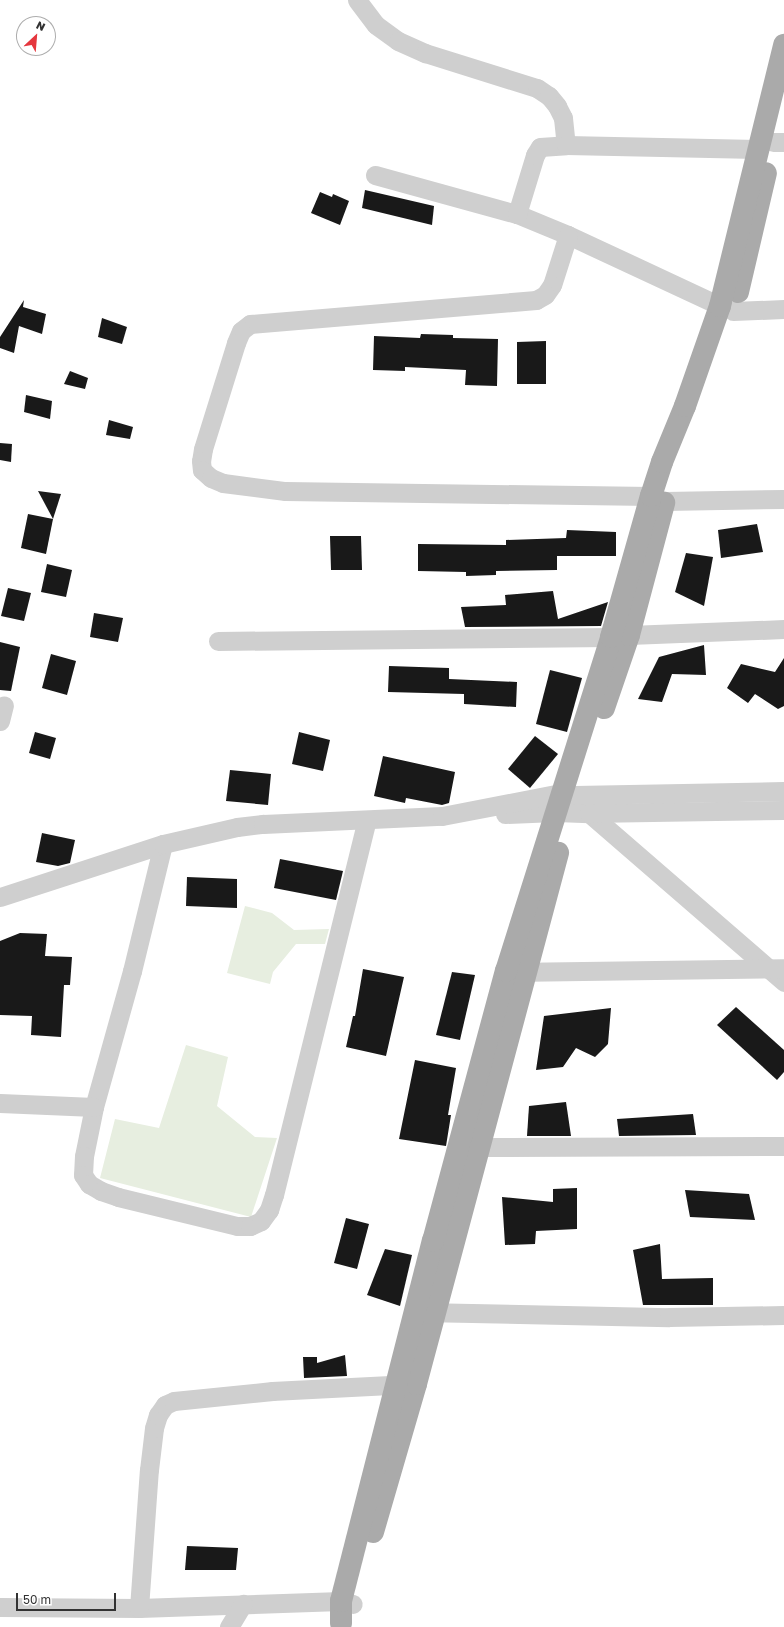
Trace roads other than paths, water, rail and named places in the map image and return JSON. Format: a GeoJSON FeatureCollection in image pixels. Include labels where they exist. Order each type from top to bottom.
{"type":"FeatureCollection","features":[{"type":"Feature","properties":{"kind":"main road"},"geometry":{"type":"LineString","coordinates":[[771,144],[784,45]]}},
{"type":"Feature","properties":{"kind":"main road"},"geometry":{"type":"LineString","coordinates":[[344,1614],[515,972],[570,805],[620,636],[658,498],[662,462],[726,309],[771,144],[784,104]]}},
{"type":"Feature","properties":{"kind":"main road"},"geometry":{"type":"LineString","coordinates":[[425,1313],[478,1147],[515,972]]}},
{"type":"Feature","properties":{"kind":"street"},"geometry":{"type":"LineString","coordinates":[[357,0],[376,24],[398,41],[425,53],[537,88],[549,96],[557,106],[563,118],[566,145]]}},
{"type":"Feature","properties":{"kind":"street"},"geometry":{"type":"LineString","coordinates":[[517,214],[534,155],[540,147],[566,145],[771,144]]}},
{"type":"Feature","properties":{"kind":"street"},"geometry":{"type":"LineString","coordinates":[[375,176],[517,214],[568,235],[726,309],[784,309]]}},
{"type":"Feature","properties":{"kind":"street"},"geometry":{"type":"LineString","coordinates":[[568,235],[552,285],[545,295],[536,300],[250,324],[241,331],[236,342],[203,449],[201,462],[202,470],[211,478],[223,483],[285,491],[784,499]]}},
{"type":"Feature","properties":{"kind":"street"},"geometry":{"type":"LineString","coordinates":[[218,641],[620,636],[784,629]]}},
{"type":"Feature","properties":{"kind":"street"},"geometry":{"type":"LineString","coordinates":[[0,897],[162,844],[237,827],[263,824],[367,820],[460,814],[784,791]]}},
{"type":"Feature","properties":{"kind":"street"},"geometry":{"type":"LineString","coordinates":[[570,805],[784,810]]}},
{"type":"Feature","properties":{"kind":"street"},"geometry":{"type":"LineString","coordinates":[[570,805],[624,845],[776,968],[784,982]]}},
{"type":"Feature","properties":{"kind":"street"},"geometry":{"type":"LineString","coordinates":[[162,844],[132,971],[94,1107],[84,1156],[83,1175],[89,1184],[100,1191],[118,1197],[237,1226],[250,1226],[261,1221],[269,1210],[274,1195],[367,820]]}},
{"type":"Feature","properties":{"kind":"street"},"geometry":{"type":"LineString","coordinates":[[515,972],[776,968]]}},
{"type":"Feature","properties":{"kind":"street"},"geometry":{"type":"LineString","coordinates":[[0,1102],[94,1107]]}},
{"type":"Feature","properties":{"kind":"street"},"geometry":{"type":"LineString","coordinates":[[478,1147],[784,1146]]}},
{"type":"Feature","properties":{"kind":"street"},"geometry":{"type":"LineString","coordinates":[[425,1313],[669,1317],[784,1315]]}},
{"type":"Feature","properties":{"kind":"street"},"geometry":{"type":"LineString","coordinates":[[139,1608],[149,1470],[154,1428],[158,1415],[165,1405],[174,1401],[272,1391],[406,1384]]}},
{"type":"Feature","properties":{"kind":"street"},"geometry":{"type":"LineString","coordinates":[[229,1627],[243,1604]]}},
{"type":"Feature","properties":{"kind":"street"},"geometry":{"type":"LineString","coordinates":[[0,1607],[139,1608],[243,1604],[344,1614]]}}]}
